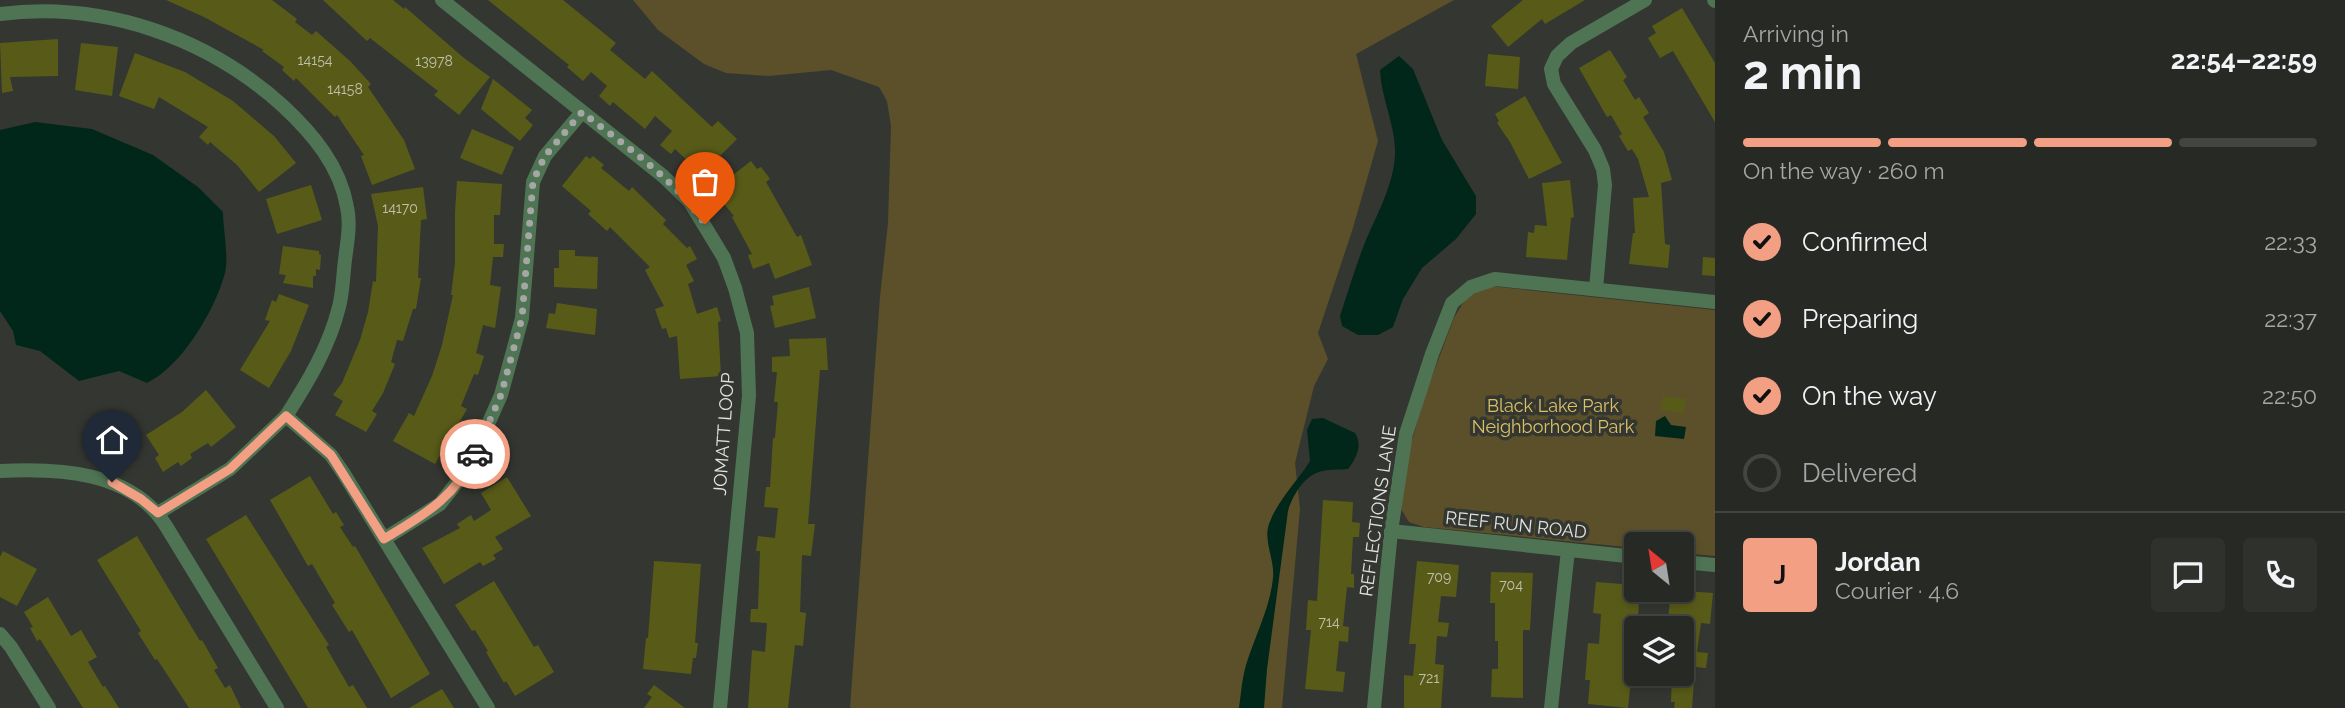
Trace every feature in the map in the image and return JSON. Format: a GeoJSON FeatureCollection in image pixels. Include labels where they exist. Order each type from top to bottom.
{"type":"FeatureCollection","features":[{"type":"Feature","properties":{"kind":"street","name":"JOMATT LOOP"},"geometry":{"type":"LineString","coordinates":[[442,0],[663,176],[690,202],[724,258],[743,313],[749,354],[750,396],[720,708]]}},
{"type":"Feature","properties":{"kind":"street"},"geometry":{"type":"LineString","coordinates":[[1596,289],[1605,185],[1603,169],[1595,150],[1554,84],[1551,69],[1557,56],[1571,43],[1645,0]]}},
{"type":"Feature","properties":{"kind":"street"},"geometry":{"type":"LineString","coordinates":[[0,14],[81,13],[134,23],[199,47],[257,83],[306,127],[338,173],[348,209],[348,237],[340,305],[329,339],[315,369],[286,416],[230,469],[158,513]]}},
{"type":"Feature","properties":{"kind":"street"},"geometry":{"type":"LineString","coordinates":[[384,539],[440,504],[469,467],[501,395],[522,318],[533,181],[545,156],[582,112]]}},
{"type":"Feature","properties":{"kind":"street","name":"REFLECTIONS LANE"},"geometry":{"type":"LineString","coordinates":[[1374,708],[1391,531],[1406,434],[1452,303],[1471,287],[1495,279],[1715,302]]}},
{"type":"Feature","properties":{"kind":"street"},"geometry":{"type":"LineString","coordinates":[[286,416],[331,455],[488,708]]}},
{"type":"Feature","properties":{"kind":"street"},"geometry":{"type":"LineString","coordinates":[[0,471],[60,471],[112,482],[141,499],[158,513],[277,708]]}},
{"type":"Feature","properties":{"kind":"street","name":"REEF RUN ROAD"},"geometry":{"type":"LineString","coordinates":[[1391,531],[1624,556]]}},
{"type":"Feature","properties":{"kind":"street"},"geometry":{"type":"LineString","coordinates":[[1551,708],[1568,550]]}},
{"type":"Feature","properties":{"kind":"street"},"geometry":{"type":"LineString","coordinates":[[1694,563],[1715,565]]}},
{"type":"Feature","properties":{"kind":"street"},"geometry":{"type":"LineString","coordinates":[[0,634],[49,708]]}},
{"type":"Feature","properties":{"kind":"green space"},"geometry":{"type":"Polygon","coordinates":[[[633,0],[1454,0],[1356,54],[1378,141],[1318,333],[1328,359],[1314,386],[1295,463],[1300,509],[1282,708],[850,708],[880,297],[888,223],[891,126],[887,101],[879,87],[831,70],[769,76],[726,73],[704,64],[658,30],[633,0]]]}},
{"type":"Feature","properties":{"kind":"green space","name":"Black Lake Park Neighborhood Park"},"geometry":{"type":"Polygon","coordinates":[[[1490,286],[1715,310],[1715,556],[1694,554],[1694,532],[1624,532],[1624,547],[1424,527],[1409,522],[1401,509],[1408,455],[1425,395],[1454,318],[1464,301],[1475,292],[1490,286]]]}},
{"type":"Feature","properties":{"kind":"shaded area"},"geometry":{"type":"Polygon","coordinates":[[[1399,56],[1413,69],[1442,140],[1476,196],[1476,214],[1456,239],[1422,268],[1403,299],[1393,327],[1378,335],[1358,335],[1342,326],[1340,316],[1392,174],[1394,139],[1380,70],[1399,56]]]}},
{"type":"Feature","properties":{"kind":"shaded area"},"geometry":{"type":"Polygon","coordinates":[[[35,122],[92,129],[153,155],[198,187],[223,212],[226,266],[214,303],[195,336],[173,364],[147,383],[119,371],[79,381],[40,351],[16,345],[13,331],[0,311],[0,130],[35,122]]]}},
{"type":"Feature","properties":{"kind":"shaded area"},"geometry":{"type":"Polygon","coordinates":[[[1665,416],[1671,425],[1686,427],[1684,439],[1655,436],[1656,421],[1665,416]]]}},
{"type":"Feature","properties":{"kind":"shaded area"},"geometry":{"type":"Polygon","coordinates":[[[1323,418],[1355,433],[1358,452],[1348,469],[1326,470],[1313,475],[1303,483],[1292,500],[1288,511],[1264,708],[1239,708],[1246,665],[1266,611],[1273,578],[1267,537],[1269,524],[1282,499],[1310,461],[1307,430],[1312,419],[1323,418]]]}},
{"type":"Feature","properties":{"kind":"building"},"geometry":{"type":"Polygon","coordinates":[[[166,0],[272,0],[297,19],[295,22],[312,35],[316,31],[371,84],[368,87],[404,140],[415,169],[372,185],[361,156],[364,155],[337,115],[335,117],[296,78],[294,81],[282,70],[284,67],[262,51],[264,50],[204,17],[166,0]]]}},
{"type":"Feature","properties":{"kind":"building"},"geometry":{"type":"Polygon","coordinates":[[[323,0],[393,0],[490,77],[459,115],[434,95],[438,91],[370,38],[367,41],[323,0]]]}},
{"type":"Feature","properties":{"kind":"building"},"geometry":{"type":"Polygon","coordinates":[[[488,0],[563,0],[616,43],[610,50],[645,79],[652,71],[712,127],[718,121],[737,139],[717,159],[733,175],[751,161],[757,169],[761,167],[770,179],[766,182],[797,237],[801,235],[812,265],[775,279],[769,263],[753,269],[748,255],[752,254],[732,217],[734,216],[720,199],[725,195],[698,164],[694,167],[675,149],[671,154],[660,145],[672,131],[655,116],[645,129],[613,102],[610,106],[599,96],[607,86],[591,72],[583,81],[567,67],[569,65],[488,0]]]}},
{"type":"Feature","properties":{"kind":"building"},"geometry":{"type":"Polygon","coordinates":[[[1523,0],[1585,0],[1545,24],[1542,19],[1508,47],[1491,26],[1523,0]]]}},
{"type":"Feature","properties":{"kind":"building"},"geometry":{"type":"Polygon","coordinates":[[[1682,8],[1715,63],[1715,122],[1673,51],[1660,58],[1648,38],[1656,33],[1652,26],[1682,8]]]}},
{"type":"Feature","properties":{"kind":"building"},"geometry":{"type":"Polygon","coordinates":[[[58,39],[58,76],[10,77],[13,91],[2,93],[0,43],[58,39]]]}},
{"type":"Feature","properties":{"kind":"building"},"geometry":{"type":"Polygon","coordinates":[[[81,43],[118,47],[112,96],[75,90],[81,43]]]}},
{"type":"Feature","properties":{"kind":"building"},"geometry":{"type":"Polygon","coordinates":[[[1610,50],[1627,77],[1623,80],[1635,100],[1639,97],[1649,113],[1643,117],[1664,152],[1672,180],[1661,183],[1665,244],[1670,245],[1668,268],[1629,264],[1635,233],[1633,198],[1649,197],[1638,159],[1632,149],[1628,151],[1611,115],[1607,117],[1579,68],[1610,50]]]}},
{"type":"Feature","properties":{"kind":"building"},"geometry":{"type":"Polygon","coordinates":[[[135,53],[185,72],[233,101],[274,136],[296,163],[259,192],[237,165],[210,142],[208,145],[199,137],[208,127],[159,97],[154,109],[119,96],[135,53]]]}},
{"type":"Feature","properties":{"kind":"building"},"geometry":{"type":"Polygon","coordinates":[[[1488,54],[1520,57],[1518,89],[1485,86],[1488,54]]]}},
{"type":"Feature","properties":{"kind":"building"},"geometry":{"type":"Polygon","coordinates":[[[493,79],[532,110],[525,118],[533,125],[520,141],[481,109],[493,79]]]}},
{"type":"Feature","properties":{"kind":"building"},"geometry":{"type":"Polygon","coordinates":[[[1525,96],[1562,163],[1529,179],[1497,123],[1499,121],[1495,114],[1525,96]]]}},
{"type":"Feature","properties":{"kind":"building"},"geometry":{"type":"Polygon","coordinates":[[[472,129],[514,147],[502,175],[460,158],[472,129]]]}},
{"type":"Feature","properties":{"kind":"building"},"geometry":{"type":"Polygon","coordinates":[[[586,156],[590,159],[593,156],[604,165],[601,168],[629,191],[632,187],[666,220],[663,224],[687,248],[690,246],[697,259],[686,265],[694,281],[688,284],[697,314],[717,307],[721,321],[718,322],[721,376],[680,379],[677,336],[669,338],[666,328],[662,329],[655,309],[664,306],[645,270],[650,267],[610,227],[607,231],[588,214],[591,211],[562,186],[586,156]]]}},
{"type":"Feature","properties":{"kind":"building"},"geometry":{"type":"Polygon","coordinates":[[[1570,180],[1574,217],[1571,218],[1567,260],[1526,257],[1528,232],[1534,233],[1535,225],[1547,226],[1542,183],[1570,180]]]}},
{"type":"Feature","properties":{"kind":"building"},"geometry":{"type":"Polygon","coordinates":[[[457,181],[502,184],[500,215],[494,215],[494,244],[504,244],[503,257],[493,257],[490,285],[501,287],[495,328],[483,325],[476,353],[484,356],[478,375],[474,374],[461,406],[467,409],[435,464],[393,441],[409,413],[414,416],[442,345],[453,295],[457,181]]]}},
{"type":"Feature","properties":{"kind":"building"},"geometry":{"type":"Polygon","coordinates":[[[311,185],[322,220],[277,234],[266,199],[311,185]]]}},
{"type":"Feature","properties":{"kind":"building"},"geometry":{"type":"Polygon","coordinates":[[[423,187],[427,219],[421,220],[418,278],[421,278],[416,309],[413,309],[403,341],[397,340],[391,362],[395,364],[372,411],[377,414],[366,432],[335,415],[343,401],[333,395],[342,383],[360,340],[373,281],[376,282],[378,226],[371,194],[423,187]]]}},
{"type":"Feature","properties":{"kind":"building"},"geometry":{"type":"Polygon","coordinates":[[[283,246],[319,251],[320,270],[316,269],[316,276],[313,276],[313,288],[283,283],[286,275],[279,274],[283,246]]]}},
{"type":"Feature","properties":{"kind":"building"},"geometry":{"type":"Polygon","coordinates":[[[559,250],[575,250],[575,256],[598,257],[597,289],[554,287],[554,268],[559,268],[559,250]]]}},
{"type":"Feature","properties":{"kind":"building"},"geometry":{"type":"Polygon","coordinates":[[[1703,257],[1715,258],[1715,276],[1702,275],[1703,257]]]}},
{"type":"Feature","properties":{"kind":"building"},"geometry":{"type":"Polygon","coordinates":[[[809,287],[816,318],[775,328],[770,306],[774,305],[772,296],[809,287]]]}},
{"type":"Feature","properties":{"kind":"building"},"geometry":{"type":"Polygon","coordinates":[[[279,294],[309,305],[291,351],[269,388],[240,370],[270,321],[265,320],[272,300],[276,302],[279,294]]]}},
{"type":"Feature","properties":{"kind":"building"},"geometry":{"type":"Polygon","coordinates":[[[557,303],[597,309],[595,335],[546,328],[549,313],[555,314],[557,303]]]}},
{"type":"Feature","properties":{"kind":"building"},"geometry":{"type":"Polygon","coordinates":[[[826,338],[828,370],[820,370],[808,524],[815,524],[811,556],[802,555],[800,612],[806,613],[803,646],[795,645],[788,708],[748,708],[752,650],[765,652],[767,623],[750,622],[751,609],[758,609],[758,536],[775,538],[778,508],[764,507],[766,487],[770,487],[778,402],[774,402],[777,372],[772,372],[772,357],[790,356],[789,339],[826,338]]]}},
{"type":"Feature","properties":{"kind":"building"},"geometry":{"type":"Polygon","coordinates":[[[206,390],[236,427],[211,447],[208,443],[190,454],[192,458],[181,466],[178,462],[163,472],[155,458],[159,455],[146,435],[182,412],[206,390]]]}},
{"type":"Feature","properties":{"kind":"building"},"geometry":{"type":"Polygon","coordinates":[[[1663,396],[1686,399],[1683,413],[1661,410],[1663,396]]]}},
{"type":"Feature","properties":{"kind":"building"},"geometry":{"type":"Polygon","coordinates":[[[310,476],[333,514],[336,512],[344,525],[340,527],[353,547],[355,546],[430,674],[391,698],[352,630],[349,632],[332,605],[335,603],[312,564],[308,566],[270,500],[310,476]]]}},
{"type":"Feature","properties":{"kind":"building"},"geometry":{"type":"Polygon","coordinates":[[[507,477],[531,516],[495,537],[503,549],[493,555],[496,559],[483,566],[480,562],[444,584],[422,548],[460,528],[457,524],[471,515],[474,521],[491,510],[481,493],[507,477]]]}},
{"type":"Feature","properties":{"kind":"building"},"geometry":{"type":"Polygon","coordinates":[[[1323,500],[1353,502],[1352,522],[1360,523],[1359,537],[1353,537],[1351,574],[1354,574],[1354,588],[1347,587],[1343,626],[1349,627],[1348,642],[1339,641],[1336,671],[1345,672],[1343,692],[1305,689],[1311,630],[1306,630],[1308,600],[1317,601],[1323,500]]]}},
{"type":"Feature","properties":{"kind":"building"},"geometry":{"type":"Polygon","coordinates":[[[246,515],[329,645],[326,647],[349,687],[353,685],[367,708],[308,708],[206,539],[246,515]]]}},
{"type":"Feature","properties":{"kind":"building"},"geometry":{"type":"Polygon","coordinates":[[[137,536],[200,641],[202,640],[218,668],[214,670],[225,688],[230,685],[241,708],[189,708],[138,633],[141,631],[97,560],[137,536]]]}},
{"type":"Feature","properties":{"kind":"building"},"geometry":{"type":"Polygon","coordinates":[[[3,551],[37,569],[17,606],[0,597],[0,557],[3,551]]]}},
{"type":"Feature","properties":{"kind":"building"},"geometry":{"type":"Polygon","coordinates":[[[654,561],[701,564],[695,643],[698,643],[691,674],[643,669],[654,561]]]}},
{"type":"Feature","properties":{"kind":"building"},"geometry":{"type":"Polygon","coordinates":[[[1417,561],[1459,565],[1456,597],[1441,596],[1438,622],[1449,623],[1447,637],[1437,636],[1435,664],[1444,665],[1441,708],[1404,708],[1404,675],[1413,676],[1416,644],[1409,644],[1417,561]]]}},
{"type":"Feature","properties":{"kind":"building"},"geometry":{"type":"Polygon","coordinates":[[[1491,572],[1533,573],[1530,630],[1523,630],[1523,698],[1491,697],[1492,669],[1498,669],[1498,641],[1495,641],[1495,603],[1490,603],[1491,572]]]}},
{"type":"Feature","properties":{"kind":"building"},"geometry":{"type":"Polygon","coordinates":[[[494,581],[534,647],[538,645],[554,672],[515,696],[506,681],[504,683],[475,630],[472,631],[455,605],[494,581]]]}},
{"type":"Feature","properties":{"kind":"building"},"geometry":{"type":"Polygon","coordinates":[[[1596,582],[1624,584],[1624,602],[1639,602],[1638,616],[1624,616],[1623,669],[1624,686],[1630,686],[1628,708],[1588,704],[1590,680],[1585,680],[1588,643],[1599,644],[1601,614],[1593,613],[1596,582]]]}},
{"type":"Feature","properties":{"kind":"building"},"geometry":{"type":"Polygon","coordinates":[[[1694,592],[1713,593],[1710,624],[1701,623],[1697,652],[1708,653],[1706,668],[1695,667],[1694,681],[1694,616],[1668,616],[1670,602],[1694,602],[1694,592]]]}},
{"type":"Feature","properties":{"kind":"building"},"geometry":{"type":"Polygon","coordinates":[[[48,597],[71,636],[81,630],[97,657],[88,662],[119,708],[83,708],[40,639],[37,641],[24,612],[48,597]]]}},
{"type":"Feature","properties":{"kind":"building"},"geometry":{"type":"Polygon","coordinates":[[[654,685],[685,708],[644,708],[652,697],[647,694],[654,685]]]}},
{"type":"Feature","properties":{"kind":"building"},"geometry":{"type":"Polygon","coordinates":[[[1672,686],[1694,686],[1692,708],[1674,708],[1675,702],[1671,702],[1672,686]]]}},
{"type":"Feature","properties":{"kind":"building"},"geometry":{"type":"Polygon","coordinates":[[[442,689],[454,708],[409,708],[442,689]]]}},
{"type":"Feature","properties":{"kind":"way so far"},"geometry":{"type":"LineString","coordinates":[[475,454],[501,395],[522,318],[533,181],[545,156],[582,112],[663,176],[690,202],[705,224]]}},
{"type":"Feature","properties":{"kind":"route"},"geometry":{"type":"LineString","coordinates":[[112,482],[141,499],[158,513],[230,469],[286,416],[331,455],[384,539],[440,504],[469,467],[475,454]]}}]}
